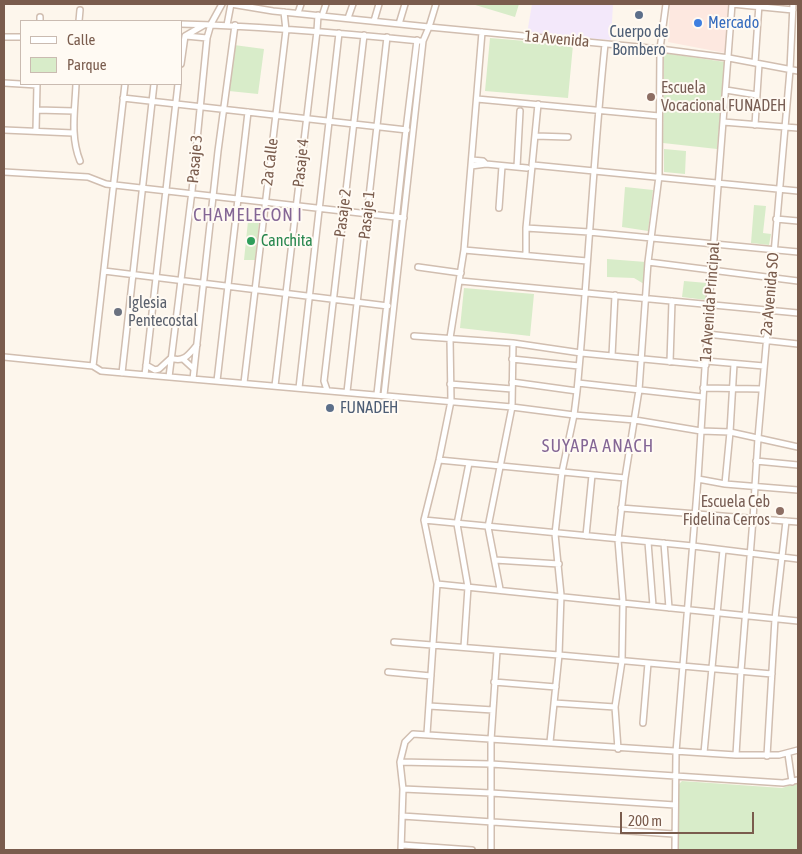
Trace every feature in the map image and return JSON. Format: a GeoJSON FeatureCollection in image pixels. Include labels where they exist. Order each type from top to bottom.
{"type":"FeatureCollection","features":[{"type":"Feature","properties":{"kind":"street","name":"Pasaje 3"},"geometry":{"type":"LineString","coordinates":[[169,377],[190,193],[193,182],[207,38],[211,24],[222,4]]}},
{"type":"Feature","properties":{"kind":"street"},"geometry":{"type":"LineString","coordinates":[[227,25],[231,4]]}},
{"type":"Feature","properties":{"kind":"street","name":"1a Avenida"},"geometry":{"type":"LineString","coordinates":[[231,4],[248,5],[284,12],[660,49],[729,58],[798,71]]}},
{"type":"Feature","properties":{"kind":"street"},"geometry":{"type":"LineString","coordinates":[[273,10],[275,4]]}},
{"type":"Feature","properties":{"kind":"street"},"geometry":{"type":"LineString","coordinates":[[298,13],[301,4]]}},
{"type":"Feature","properties":{"kind":"street","name":"Pasaje 4"},"geometry":{"type":"LineString","coordinates":[[275,386],[317,31],[320,15],[326,4]]}},
{"type":"Feature","properties":{"kind":"street"},"geometry":{"type":"LineString","coordinates":[[348,18],[353,4]]}},
{"type":"Feature","properties":{"kind":"street"},"geometry":{"type":"LineString","coordinates":[[374,21],[379,4]]}},
{"type":"Feature","properties":{"kind":"street"},"geometry":{"type":"LineString","coordinates":[[399,24],[406,4]]}},
{"type":"Feature","properties":{"kind":"street"},"geometry":{"type":"LineString","coordinates":[[377,394],[406,130],[420,41],[429,27],[436,4]]}},
{"type":"Feature","properties":{"kind":"street"},"geometry":{"type":"LineString","coordinates":[[618,749],[615,707],[622,661],[623,602],[618,540],[624,478],[639,390],[648,262],[659,176],[660,49],[666,4]]}},
{"type":"Feature","properties":{"kind":"street"},"geometry":{"type":"LineString","coordinates":[[732,4],[793,7]]}},
{"type":"Feature","properties":{"kind":"street","name":"1a Avenida Principal"},"geometry":{"type":"LineString","coordinates":[[675,850],[676,752],[698,479],[709,304],[732,4]]}},
{"type":"Feature","properties":{"kind":"street"},"geometry":{"type":"LineString","coordinates":[[755,124],[759,5]]}},
{"type":"Feature","properties":{"kind":"street","name":"2a Avenida SO"},"geometry":{"type":"LineString","coordinates":[[736,755],[754,486],[778,189],[790,70],[793,7]]}},
{"type":"Feature","properties":{"kind":"street"},"geometry":{"type":"LineString","coordinates":[[79,20],[80,10]]}},
{"type":"Feature","properties":{"kind":"street","name":"2a Calle"},"geometry":{"type":"LineString","coordinates":[[244,383],[286,30],[284,12]]}},
{"type":"Feature","properties":{"kind":"street"},"geometry":{"type":"LineString","coordinates":[[182,24],[211,24],[317,31],[420,41]]}},
{"type":"Feature","properties":{"kind":"street"},"geometry":{"type":"LineString","coordinates":[[185,36],[204,25]]}},
{"type":"Feature","properties":{"kind":"street"},"geometry":{"type":"LineString","coordinates":[[193,379],[235,26]]}},
{"type":"Feature","properties":{"kind":"street"},"geometry":{"type":"LineString","coordinates":[[427,734],[437,584],[424,520],[439,460],[450,401],[450,338],[464,250],[482,32]]}},
{"type":"Feature","properties":{"kind":"street"},"geometry":{"type":"LineString","coordinates":[[300,388],[339,33]]}},
{"type":"Feature","properties":{"kind":"street","name":"Pasaje 2"},"geometry":{"type":"LineString","coordinates":[[327,390],[324,381],[364,35]]}},
{"type":"Feature","properties":{"kind":"street"},"geometry":{"type":"LineString","coordinates":[[185,36],[207,38]]}},
{"type":"Feature","properties":{"kind":"street"},"geometry":{"type":"LineString","coordinates":[[182,57],[185,36]]}},
{"type":"Feature","properties":{"kind":"street"},"geometry":{"type":"LineString","coordinates":[[4,37],[20,37]]}},
{"type":"Feature","properties":{"kind":"street","name":"Pasaje 1"},"geometry":{"type":"LineString","coordinates":[[348,392],[387,37]]}},
{"type":"Feature","properties":{"kind":"street"},"geometry":{"type":"LineString","coordinates":[[384,395],[404,218],[420,41]]}},
{"type":"Feature","properties":{"kind":"street"},"geometry":{"type":"LineString","coordinates":[[550,742],[559,654],[561,595],[555,534],[562,472],[574,415],[578,383],[604,44]]}},
{"type":"Feature","properties":{"kind":"street"},"geometry":{"type":"LineString","coordinates":[[4,84],[20,84]]}},
{"type":"Feature","properties":{"kind":"street"},"geometry":{"type":"LineString","coordinates":[[36,131],[38,85]]}},
{"type":"Feature","properties":{"kind":"street"},"geometry":{"type":"LineString","coordinates":[[76,85],[73,133],[74,144],[80,161]]}},
{"type":"Feature","properties":{"kind":"street"},"geometry":{"type":"LineString","coordinates":[[93,366],[125,85]]}},
{"type":"Feature","properties":{"kind":"street"},"geometry":{"type":"LineString","coordinates":[[122,372],[154,85]]}},
{"type":"Feature","properties":{"kind":"street"},"geometry":{"type":"LineString","coordinates":[[145,375],[178,85]]}},
{"type":"Feature","properties":{"kind":"street"},"geometry":{"type":"LineString","coordinates":[[726,90],[757,95]]}},
{"type":"Feature","properties":{"kind":"street"},"geometry":{"type":"LineString","coordinates":[[123,98],[412,130]]}},
{"type":"Feature","properties":{"kind":"street"},"geometry":{"type":"LineString","coordinates":[[477,99],[659,116]]}},
{"type":"Feature","properties":{"kind":"street"},"geometry":{"type":"LineString","coordinates":[[526,255],[526,228],[538,104]]}},
{"type":"Feature","properties":{"kind":"street"},"geometry":{"type":"LineString","coordinates":[[37,110],[74,111]]}},
{"type":"Feature","properties":{"kind":"street"},"geometry":{"type":"LineString","coordinates":[[517,167],[520,110]]}},
{"type":"Feature","properties":{"kind":"street"},"geometry":{"type":"LineString","coordinates":[[217,381],[248,112]]}},
{"type":"Feature","properties":{"kind":"street"},"geometry":{"type":"LineString","coordinates":[[723,122],[798,128]]}},
{"type":"Feature","properties":{"kind":"street"},"geometry":{"type":"LineString","coordinates":[[4,130],[73,133]]}},
{"type":"Feature","properties":{"kind":"street"},"geometry":{"type":"LineString","coordinates":[[536,136],[568,137]]}},
{"type":"Feature","properties":{"kind":"street"},"geometry":{"type":"LineString","coordinates":[[471,163],[527,168]]}},
{"type":"Feature","properties":{"kind":"street"},"geometry":{"type":"LineString","coordinates":[[533,165],[798,191]]}},
{"type":"Feature","properties":{"kind":"street"},"geometry":{"type":"LineString","coordinates":[[499,208],[502,166]]}},
{"type":"Feature","properties":{"kind":"street"},"geometry":{"type":"LineString","coordinates":[[4,172],[88,177],[106,184],[404,218]]}},
{"type":"Feature","properties":{"kind":"street"},"geometry":{"type":"LineString","coordinates":[[776,219],[798,221]]}},
{"type":"Feature","properties":{"kind":"street"},"geometry":{"type":"LineString","coordinates":[[526,228],[589,232],[798,252]]}},
{"type":"Feature","properties":{"kind":"street"},"geometry":{"type":"LineString","coordinates":[[464,250],[587,261]]}},
{"type":"Feature","properties":{"kind":"street"},"geometry":{"type":"LineString","coordinates":[[648,262],[798,281]]}},
{"type":"Feature","properties":{"kind":"street"},"geometry":{"type":"LineString","coordinates":[[418,267],[461,272]]}},
{"type":"Feature","properties":{"kind":"street"},"geometry":{"type":"LineString","coordinates":[[104,271],[393,306]]}},
{"type":"Feature","properties":{"kind":"street"},"geometry":{"type":"LineString","coordinates":[[460,281],[798,313]]}},
{"type":"Feature","properties":{"kind":"street"},"geometry":{"type":"LineString","coordinates":[[612,356],[615,295]]}},
{"type":"Feature","properties":{"kind":"street"},"geometry":{"type":"LineString","coordinates":[[670,362],[672,301]]}},
{"type":"Feature","properties":{"kind":"street"},"geometry":{"type":"LineString","coordinates":[[707,334],[798,344]]}},
{"type":"Feature","properties":{"kind":"street"},"geometry":{"type":"LineString","coordinates":[[414,336],[513,344],[670,362],[764,366]]}},
{"type":"Feature","properties":{"kind":"street"},"geometry":{"type":"LineString","coordinates":[[500,589],[488,527],[512,407],[513,344]]}},
{"type":"Feature","properties":{"kind":"street"},"geometry":{"type":"LineString","coordinates":[[183,360],[197,345]]}},
{"type":"Feature","properties":{"kind":"street"},"geometry":{"type":"LineString","coordinates":[[4,357],[93,366],[100,371],[377,394],[635,420],[701,431],[730,432],[798,447]]}},
{"type":"Feature","properties":{"kind":"street"},"geometry":{"type":"LineString","coordinates":[[146,365],[155,370],[171,358],[183,360],[194,369]]}},
{"type":"Feature","properties":{"kind":"street"},"geometry":{"type":"LineString","coordinates":[[512,359],[579,366]]}},
{"type":"Feature","properties":{"kind":"street"},"geometry":{"type":"LineString","coordinates":[[725,484],[734,364]]}},
{"type":"Feature","properties":{"kind":"street"},"geometry":{"type":"LineString","coordinates":[[512,382],[577,391]]}},
{"type":"Feature","properties":{"kind":"street"},"geometry":{"type":"LineString","coordinates":[[578,383],[704,397]]}},
{"type":"Feature","properties":{"kind":"street"},"geometry":{"type":"LineString","coordinates":[[450,384],[512,388]]}},
{"type":"Feature","properties":{"kind":"street"},"geometry":{"type":"LineString","coordinates":[[703,388],[762,389]]}},
{"type":"Feature","properties":{"kind":"street"},"geometry":{"type":"LineString","coordinates":[[439,460],[624,478]]}},
{"type":"Feature","properties":{"kind":"street"},"geometry":{"type":"LineString","coordinates":[[756,461],[798,465]]}},
{"type":"Feature","properties":{"kind":"street"},"geometry":{"type":"LineString","coordinates":[[464,647],[468,587],[457,524],[470,463]]}},
{"type":"Feature","properties":{"kind":"street"},"geometry":{"type":"LineString","coordinates":[[586,536],[592,475]]}},
{"type":"Feature","properties":{"kind":"street"},"geometry":{"type":"LineString","coordinates":[[698,479],[725,484],[798,490]]}},
{"type":"Feature","properties":{"kind":"street"},"geometry":{"type":"LineString","coordinates":[[621,508],[798,522]]}},
{"type":"Feature","properties":{"kind":"street"},"geometry":{"type":"LineString","coordinates":[[424,520],[664,543],[798,559]]}},
{"type":"Feature","properties":{"kind":"street"},"geometry":{"type":"LineString","coordinates":[[767,756],[775,618],[786,521]]}},
{"type":"Feature","properties":{"kind":"street"},"geometry":{"type":"LineString","coordinates":[[648,542],[653,606]]}},
{"type":"Feature","properties":{"kind":"street"},"geometry":{"type":"LineString","coordinates":[[664,543],[669,608]]}},
{"type":"Feature","properties":{"kind":"street"},"geometry":{"type":"LineString","coordinates":[[704,754],[722,550]]}},
{"type":"Feature","properties":{"kind":"street"},"geometry":{"type":"LineString","coordinates":[[495,560],[559,564]]}},
{"type":"Feature","properties":{"kind":"street"},"geometry":{"type":"LineString","coordinates":[[437,584],[561,595],[798,621]]}},
{"type":"Feature","properties":{"kind":"street"},"geometry":{"type":"LineString","coordinates":[[394,642],[497,651],[559,654],[772,674]]}},
{"type":"Feature","properties":{"kind":"street"},"geometry":{"type":"LineString","coordinates":[[491,850],[491,740],[497,651]]}},
{"type":"Feature","properties":{"kind":"street"},"geometry":{"type":"LineString","coordinates":[[643,723],[648,663]]}},
{"type":"Feature","properties":{"kind":"street"},"geometry":{"type":"LineString","coordinates":[[388,672],[431,676]]}},
{"type":"Feature","properties":{"kind":"street"},"geometry":{"type":"LineString","coordinates":[[494,682],[556,687]]}},
{"type":"Feature","properties":{"kind":"street"},"geometry":{"type":"LineString","coordinates":[[554,703],[615,707]]}},
{"type":"Feature","properties":{"kind":"street"},"geometry":{"type":"LineString","coordinates":[[429,706],[493,710]]}},
{"type":"Feature","properties":{"kind":"street"},"geometry":{"type":"LineString","coordinates":[[472,850],[401,848],[403,789],[400,762],[402,750],[409,736],[413,734],[427,734],[704,754],[767,756],[788,754],[798,750]]}},
{"type":"Feature","properties":{"kind":"street"},"geometry":{"type":"LineString","coordinates":[[400,762],[491,764],[783,783],[795,781],[788,754]]}},
{"type":"Feature","properties":{"kind":"street"},"geometry":{"type":"LineString","coordinates":[[403,789],[675,806]]}},
{"type":"Feature","properties":{"kind":"street"},"geometry":{"type":"LineString","coordinates":[[402,816],[674,834]]}},
{"type":"Feature","properties":{"kind":"shaded area"},"geometry":{"type":"Polygon","coordinates":[[[532,4],[613,4],[611,40],[527,34],[532,4]]]}},
{"type":"Feature","properties":{"kind":"shaded area","name":"Mercado"},"geometry":{"type":"Polygon","coordinates":[[[670,4],[728,4],[725,53],[668,42],[670,4]]]}},
{"type":"Feature","properties":{"kind":"green space"},"geometry":{"type":"Polygon","coordinates":[[[472,4],[519,4],[515,17],[472,4]]]}},
{"type":"Feature","properties":{"kind":"green space"},"geometry":{"type":"Polygon","coordinates":[[[490,38],[573,45],[568,98],[485,91],[490,38]]]}},
{"type":"Feature","properties":{"kind":"green space"},"geometry":{"type":"Polygon","coordinates":[[[234,45],[264,49],[258,94],[229,91],[234,45]]]}},
{"type":"Feature","properties":{"kind":"green space"},"geometry":{"type":"Polygon","coordinates":[[[664,53],[725,62],[717,149],[663,143],[664,53]]]}},
{"type":"Feature","properties":{"kind":"green space"},"geometry":{"type":"Polygon","coordinates":[[[664,149],[686,151],[685,174],[664,172],[664,149]]]}},
{"type":"Feature","properties":{"kind":"green space"},"geometry":{"type":"Polygon","coordinates":[[[625,187],[653,190],[648,231],[622,227],[625,187]]]}},
{"type":"Feature","properties":{"kind":"green space"},"geometry":{"type":"Polygon","coordinates":[[[754,205],[766,206],[763,233],[771,234],[769,245],[751,243],[754,205]]]}},
{"type":"Feature","properties":{"kind":"green space","name":"Canchita"},"geometry":{"type":"Polygon","coordinates":[[[248,221],[259,222],[255,260],[244,260],[248,221]]]}},
{"type":"Feature","properties":{"kind":"green space"},"geometry":{"type":"Polygon","coordinates":[[[607,259],[646,262],[644,284],[634,278],[607,277],[607,259]]]}},
{"type":"Feature","properties":{"kind":"green space"},"geometry":{"type":"Polygon","coordinates":[[[684,281],[707,283],[706,300],[682,297],[684,281]]]}},
{"type":"Feature","properties":{"kind":"green space"},"geometry":{"type":"Polygon","coordinates":[[[464,288],[534,294],[530,336],[460,328],[464,288]]]}},
{"type":"Feature","properties":{"kind":"green space"},"geometry":{"type":"Polygon","coordinates":[[[682,781],[782,788],[798,783],[798,850],[679,850],[679,784],[682,781]]]}},
{"type":"Feature","properties":{"kind":"place","name":"Cuerpo de Bombero"},"geometry":{"type":"Point","coordinates":[639,15]}},
{"type":"Feature","properties":{"kind":"place","name":"Mercado"},"geometry":{"type":"Point","coordinates":[698,23]}},
{"type":"Feature","properties":{"kind":"place","name":"Escuela Vocacional FUNADEH"},"geometry":{"type":"Point","coordinates":[651,97]}},
{"type":"Feature","properties":{"kind":"place","name":"Canchita"},"geometry":{"type":"Point","coordinates":[251,241]}},
{"type":"Feature","properties":{"kind":"place","name":"Iglesia Pentecostal"},"geometry":{"type":"Point","coordinates":[118,312]}},
{"type":"Feature","properties":{"kind":"place","name":"FUNADEH"},"geometry":{"type":"Point","coordinates":[330,408]}},
{"type":"Feature","properties":{"kind":"place","name":"Escuela Ceb Fidelina Cerros"},"geometry":{"type":"Point","coordinates":[780,511]}},
{"type":"Feature","properties":{"kind":"district","name":"CHAMELECON I"},"geometry":{"type":"Point","coordinates":[248,215]}},
{"type":"Feature","properties":{"kind":"district","name":"SUYAPA ANACH"},"geometry":{"type":"Point","coordinates":[598,446]}}]}
